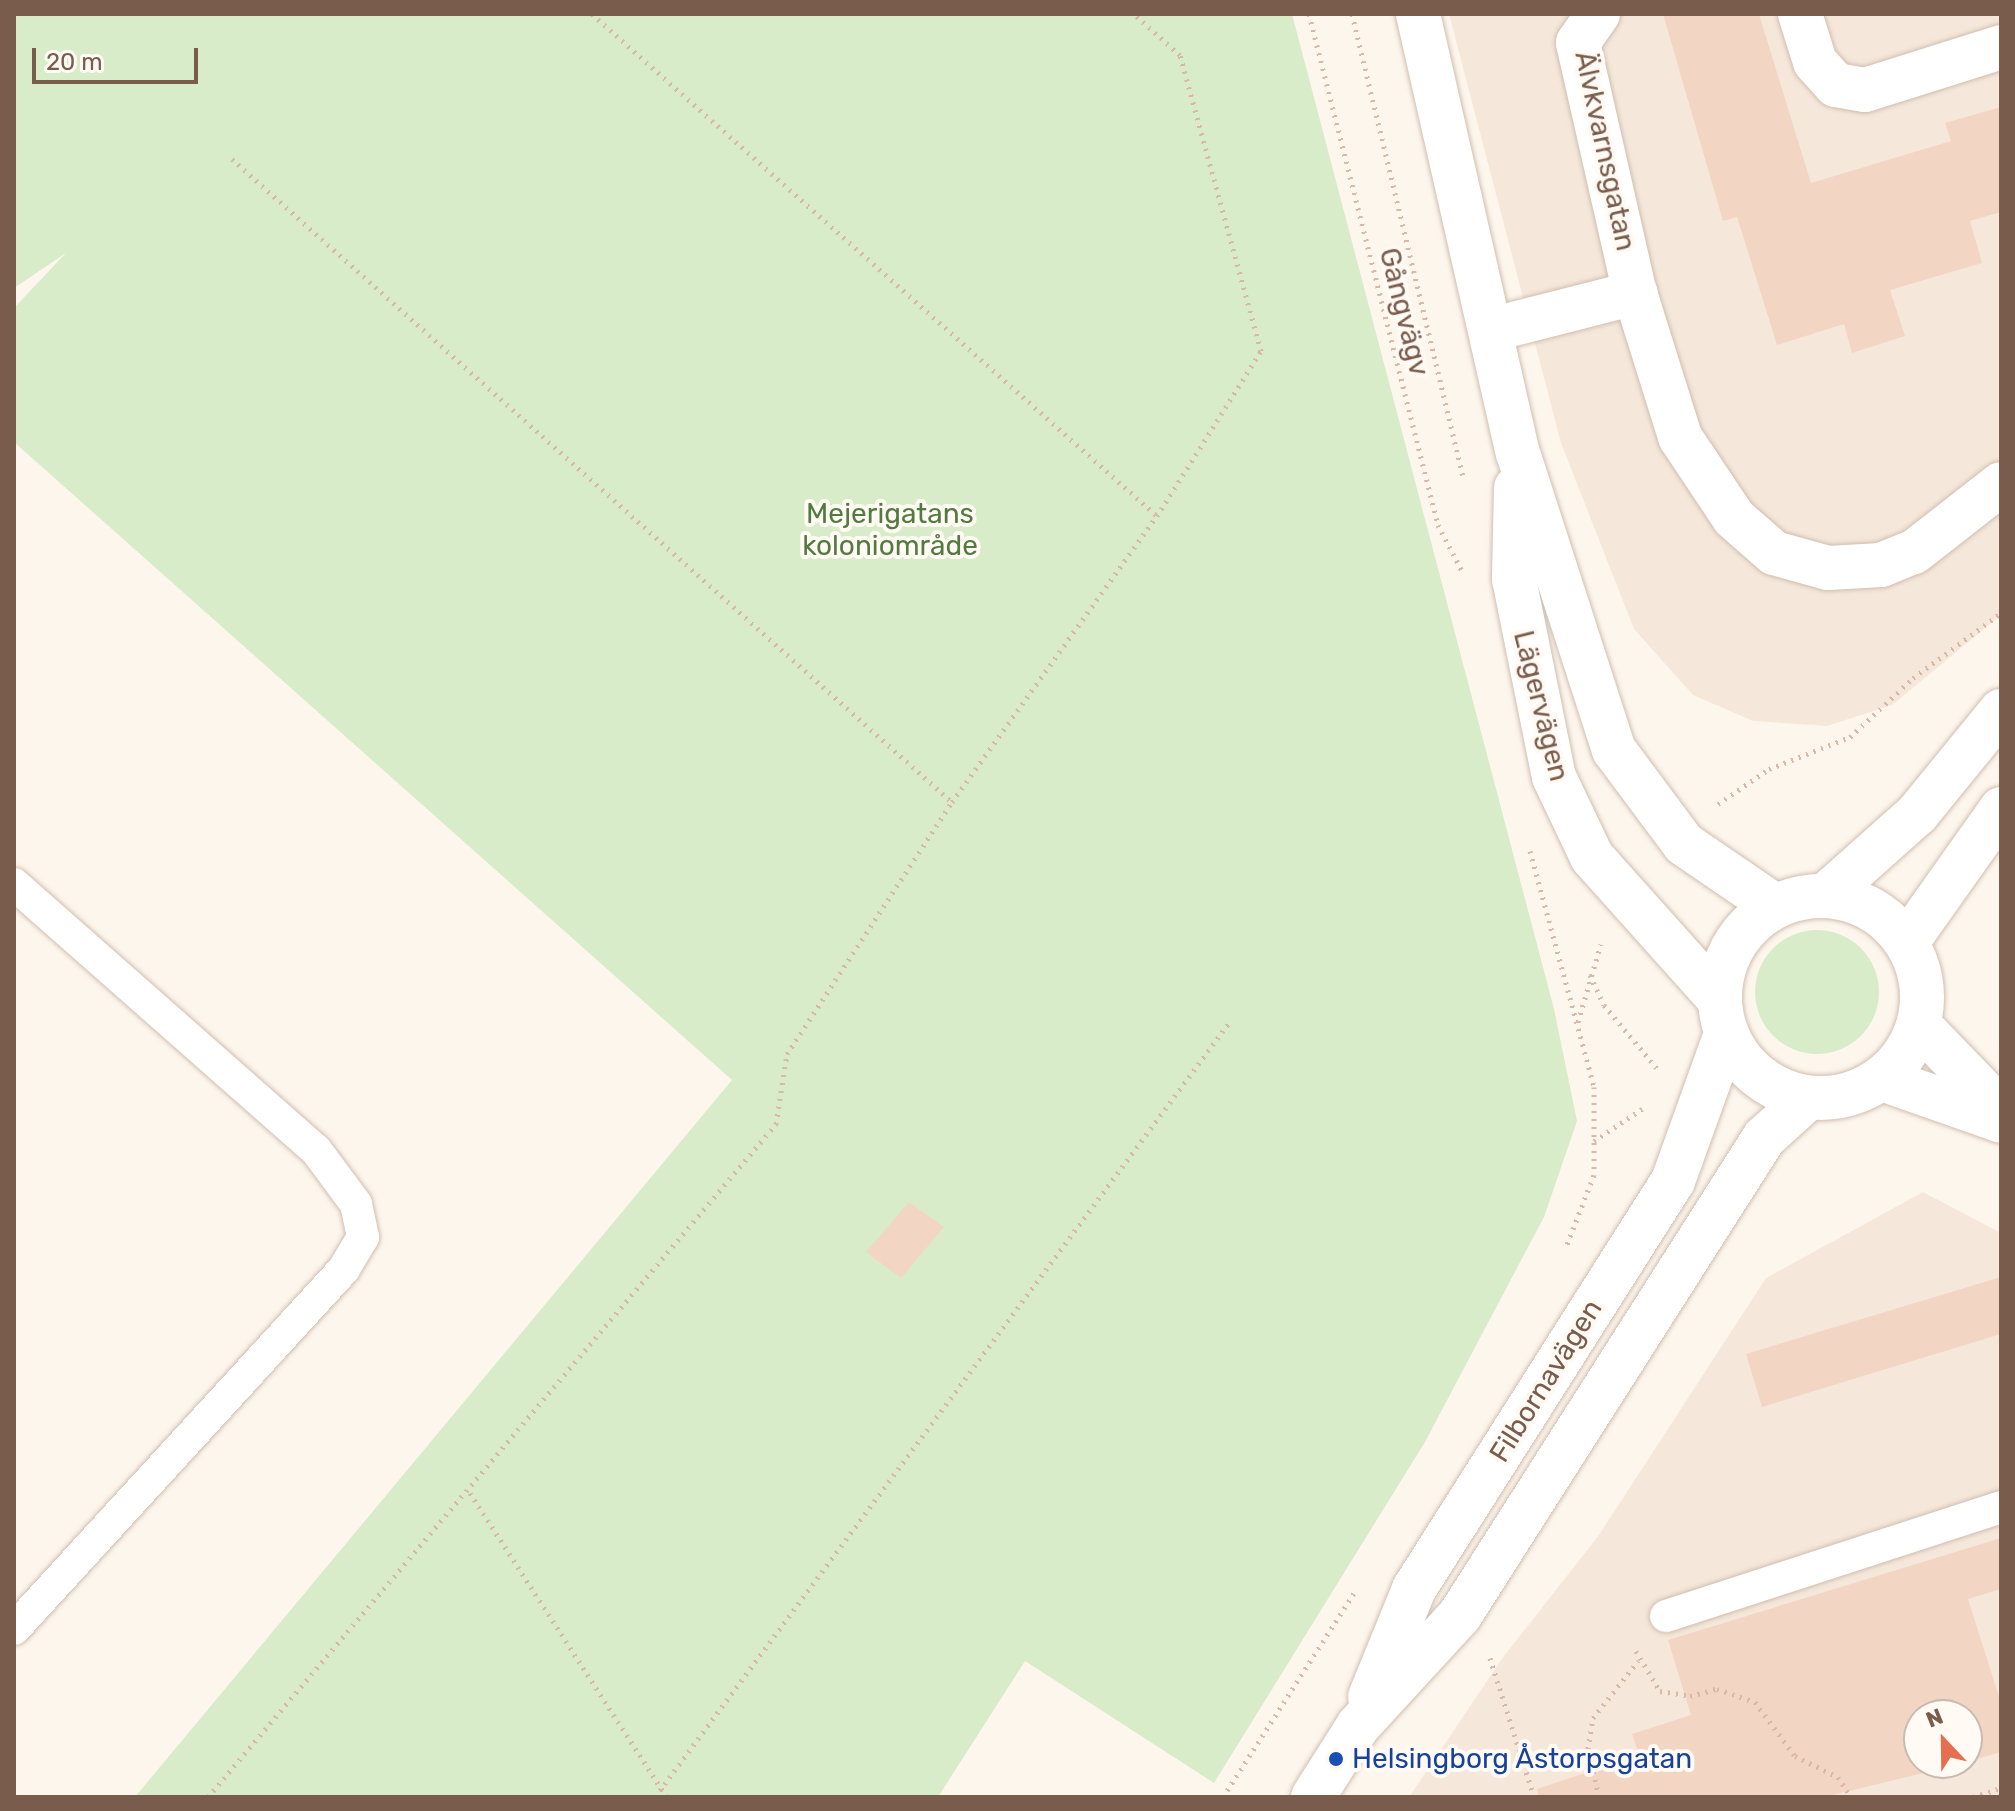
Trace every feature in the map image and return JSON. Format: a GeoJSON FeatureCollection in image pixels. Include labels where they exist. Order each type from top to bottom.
{"type":"FeatureCollection","features":[{"type":"Feature","properties":{"kind":"street","name":"Lägervägen"},"geometry":{"type":"LineString","coordinates":[[1418,14],[1494,329],[1518,453],[1614,750],[1684,844],[1775,906]]}},
{"type":"Feature","properties":{"kind":"street","name":"Älvkvarnsgatan"},"geometry":{"type":"LineString","coordinates":[[1598,14],[1578,43],[1635,293],[1680,437],[1734,518],[1774,553],[1828,568],[1881,565],[1914,552],[2001,484]]}},
{"type":"Feature","properties":{"kind":"street"},"geometry":{"type":"LineString","coordinates":[[1800,14],[1815,62],[1836,85],[1865,90],[2001,47]]}},
{"type":"Feature","properties":{"kind":"street"},"geometry":{"type":"LineString","coordinates":[[1494,329],[1635,293]]}},
{"type":"Feature","properties":{"kind":"street","name":"Lägervägen"},"geometry":{"type":"LineString","coordinates":[[1518,453],[1514,579],[1530,687],[1554,777],[1592,857],[1723,1017]]}},
{"type":"Feature","properties":{"kind":"street"},"geometry":{"type":"LineString","coordinates":[[1826,895],[1871,910],[1907,942],[1921,982],[1919,1025],[1882,1079],[1859,1091],[1808,1098],[1758,1077],[1723,1017],[1734,945],[1775,906],[1826,895],[1917,814],[2001,711]]}},
{"type":"Feature","properties":{"kind":"street"},"geometry":{"type":"LineString","coordinates":[[1907,942],[2001,809]]}},
{"type":"Feature","properties":{"kind":"street","name":"Filbornavägen"},"geometry":{"type":"LineString","coordinates":[[1313,1797],[1358,1726],[1414,1589],[1673,1181],[1723,1017]]}},
{"type":"Feature","properties":{"kind":"street"},"geometry":{"type":"LineString","coordinates":[[1919,1025],[2001,1110]]}},
{"type":"Feature","properties":{"kind":"street"},"geometry":{"type":"LineString","coordinates":[[1882,1079],[2001,1121]]}},
{"type":"Feature","properties":{"kind":"street","name":"Filbornavägen"},"geometry":{"type":"LineString","coordinates":[[1358,1726],[1460,1615],[1764,1138],[1808,1098]]}},
{"type":"Feature","properties":{"kind":"lane"},"geometry":{"type":"LineString","coordinates":[[14,884],[316,1150],[356,1204],[363,1237],[344,1269],[14,1629]]}},
{"type":"Feature","properties":{"kind":"lane"},"geometry":{"type":"LineString","coordinates":[[1666,1616],[2001,1507]]}},
{"type":"Feature","properties":{"kind":"path"},"geometry":{"type":"LineString","coordinates":[[592,14],[1157,516]]}},
{"type":"Feature","properties":{"kind":"path"},"geometry":{"type":"LineString","coordinates":[[208,1797],[470,1493],[776,1124],[787,1054],[952,802],[1157,516],[1261,351],[1180,55],[1134,14]]}},
{"type":"Feature","properties":{"kind":"path","name":"Gångvägv"},"geometry":{"type":"LineString","coordinates":[[1309,14],[1438,525],[1470,586]]}},
{"type":"Feature","properties":{"kind":"path"},"geometry":{"type":"LineString","coordinates":[[1352,14],[1467,496]]}},
{"type":"Feature","properties":{"kind":"path"},"geometry":{"type":"LineString","coordinates":[[232,159],[952,802]]}},
{"type":"Feature","properties":{"kind":"path"},"geometry":{"type":"LineString","coordinates":[[1684,844],[1721,800],[1769,769],[1850,737],[1913,678],[2001,613]]}},
{"type":"Feature","properties":{"kind":"path"},"geometry":{"type":"LineString","coordinates":[[1561,1261],[1594,1175],[1594,1087],[1578,1023],[1596,950],[1632,905]]}},
{"type":"Feature","properties":{"kind":"path"},"geometry":{"type":"LineString","coordinates":[[655,1797],[1231,1020]]}},
{"type":"Feature","properties":{"kind":"path"},"geometry":{"type":"LineString","coordinates":[[1594,1141],[1654,1100]]}},
{"type":"Feature","properties":{"kind":"path"},"geometry":{"type":"LineString","coordinates":[[470,1493],[667,1797]]}},
{"type":"Feature","properties":{"kind":"path"},"geometry":{"type":"LineString","coordinates":[[1223,1797],[1358,1586]]}},
{"type":"Feature","properties":{"kind":"path"},"geometry":{"type":"LineString","coordinates":[[1599,1797],[1589,1732],[1638,1661]]}},
{"type":"Feature","properties":{"kind":"path"},"geometry":{"type":"LineString","coordinates":[[1643,1672],[1674,1697],[1717,1689],[1755,1702],[1795,1756],[1838,1777],[1851,1797]]}},
{"type":"Feature","properties":{"kind":"path"},"geometry":{"type":"LineString","coordinates":[[1973,1797],[2001,1788]]}},
{"type":"Feature","properties":{"kind":"shaded area"},"geometry":{"type":"Polygon","coordinates":[[[1449,14],[2001,14],[2001,615],[1892,705],[1827,726],[1753,721],[1693,695],[1634,629],[1561,443],[1449,14]]]}},
{"type":"Feature","properties":{"kind":"shaded area"},"geometry":{"type":"Polygon","coordinates":[[[1923,1192],[2001,1233],[2001,1797],[1409,1797],[1501,1660],[1599,1535],[1766,1278],[1923,1192]]]}},
{"type":"Feature","properties":{"kind":"green space","name":"Mejerigatans koloniområde"},"geometry":{"type":"Polygon","coordinates":[[[14,14],[1292,14],[1554,1009],[1577,1121],[1544,1217],[1425,1442],[1214,1783],[1025,1661],[938,1797],[135,1797],[732,1080],[14,442],[14,308],[66,253],[14,288],[14,14]]]}},
{"type":"Feature","properties":{"kind":"green space"},"geometry":{"type":"Polygon","coordinates":[[[1817,930],[1841,934],[1861,948],[1875,968],[1879,992],[1875,1016],[1861,1036],[1841,1050],[1817,1054],[1793,1050],[1773,1036],[1759,1016],[1755,992],[1759,968],[1773,948],[1793,934],[1817,930]]]}},
{"type":"Feature","properties":{"kind":"building"},"geometry":{"type":"Polygon","coordinates":[[[1663,14],[1759,14],[1811,183],[1951,141],[1945,123],[2001,107],[2001,212],[1970,221],[1982,263],[1890,290],[1905,336],[1852,353],[1844,324],[1777,345],[1737,217],[1723,221],[1663,14]]]}},
{"type":"Feature","properties":{"kind":"building"},"geometry":{"type":"Polygon","coordinates":[[[909,1202],[944,1227],[901,1278],[866,1252],[909,1202]]]}},
{"type":"Feature","properties":{"kind":"building"},"geometry":{"type":"Polygon","coordinates":[[[2001,1277],[2001,1334],[1762,1407],[1746,1354],[2001,1277]]]}},
{"type":"Feature","properties":{"kind":"building"},"geometry":{"type":"Polygon","coordinates":[[[2001,1538],[2001,1589],[1968,1599],[2001,1703],[2001,1752],[1983,1757],[1983,1699],[1903,1699],[1903,1778],[1824,1797],[1539,1797],[1537,1789],[1639,1755],[1632,1734],[1691,1715],[1668,1640],[2001,1538]]]}},
{"type":"Feature","properties":{"kind":"place","name":"Helsingborg Åstorpsgatan"},"geometry":{"type":"Point","coordinates":[1336,1759]}}]}
